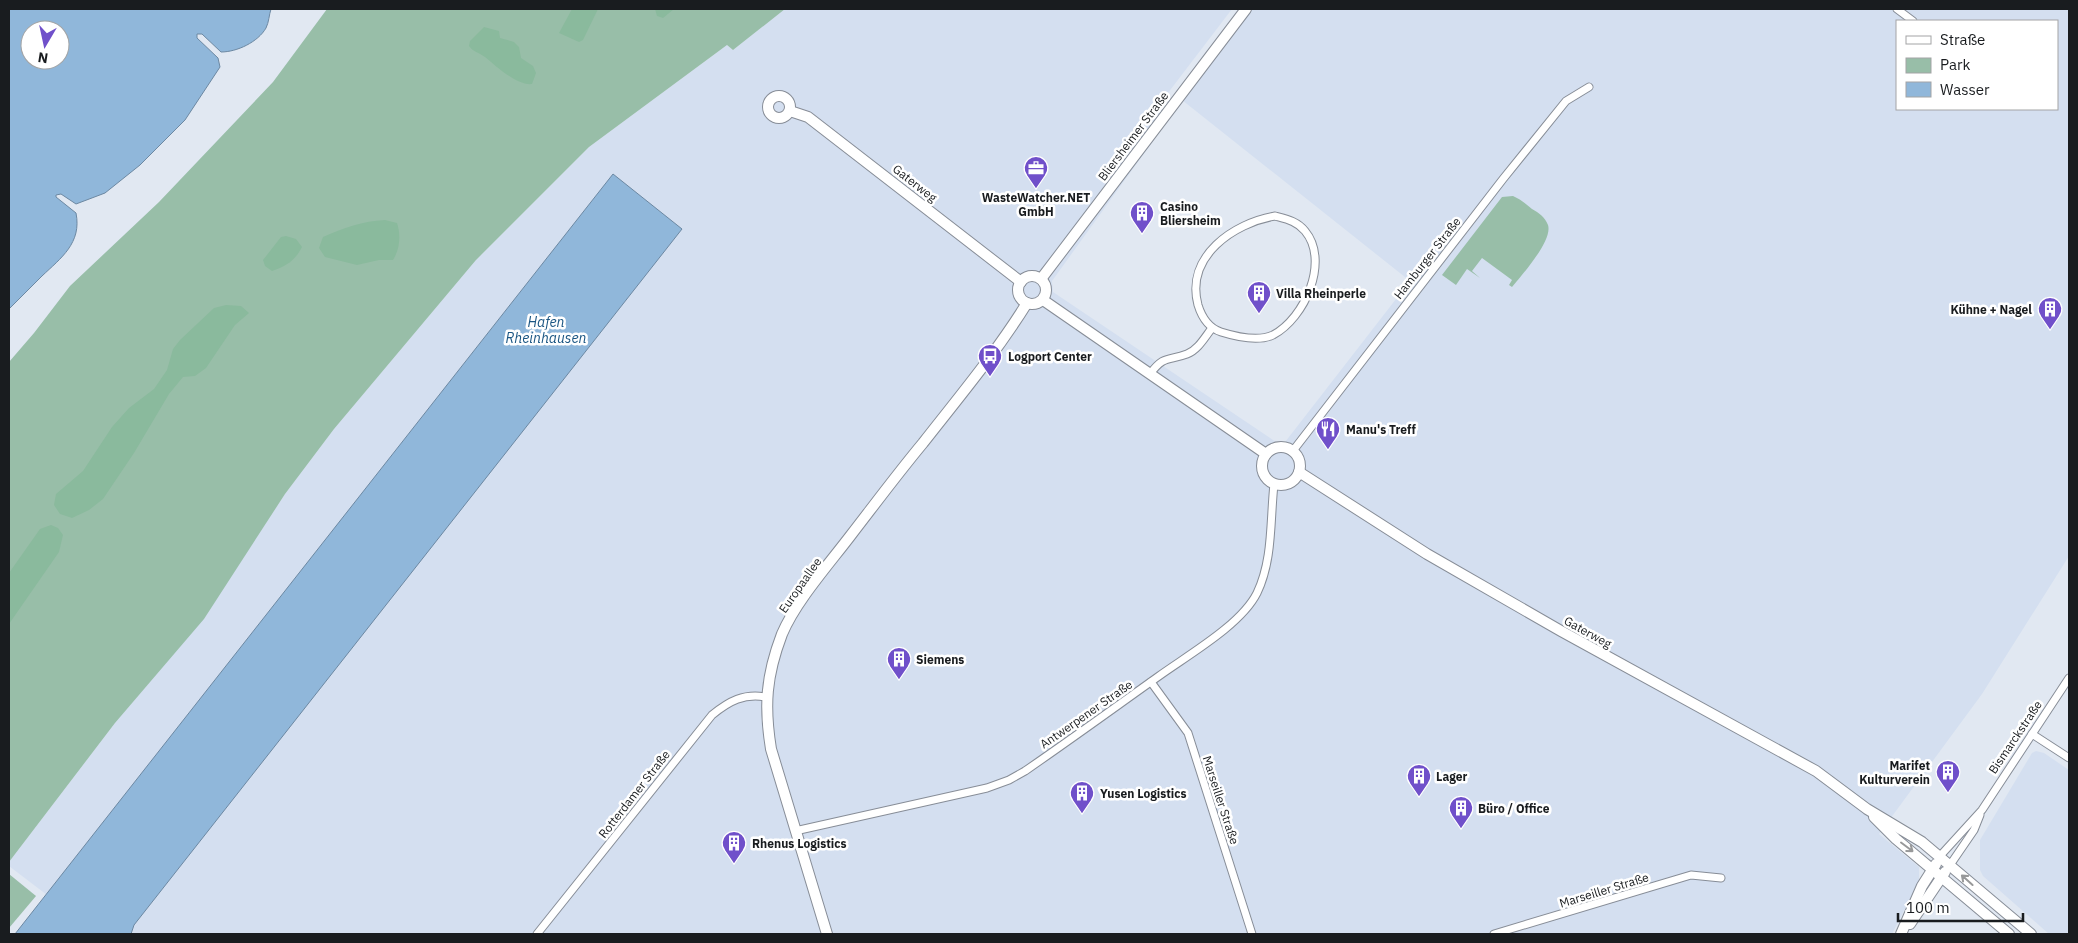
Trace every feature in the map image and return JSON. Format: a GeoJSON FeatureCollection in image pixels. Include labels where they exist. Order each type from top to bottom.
{"type":"FeatureCollection","features":[{"type":"Feature","properties":{"kind":"main road","name":"Bliersheimer Straße"},"geometry":{"type":"LineString","coordinates":[[1041,279],[1246,9]]}},
{"type":"Feature","properties":{"kind":"main road","name":"Gaterweg"},"geometry":{"type":"LineString","coordinates":[[790,111],[808,117],[1021,282]]}},
{"type":"Feature","properties":{"kind":"main road"},"geometry":{"type":"LineString","coordinates":[[1029,276],[1041,279],[1047,290],[1043,300],[1036,304],[1027,303],[1019,295],[1018,289],[1021,282],[1029,276]]}},
{"type":"Feature","properties":{"kind":"main road"},"geometry":{"type":"LineString","coordinates":[[1043,300],[1266,454]]}},
{"type":"Feature","properties":{"kind":"main road","name":"Europaallee"},"geometry":{"type":"LineString","coordinates":[[826,934],[771,749],[767,724],[766,697],[775,655],[792,616],[819,577],[981,371],[1027,303]]}},
{"type":"Feature","properties":{"kind":"main road"},"geometry":{"type":"LineString","coordinates":[[1279,448],[1292,452],[1300,466],[1299,472],[1290,483],[1283,486],[1268,480],[1263,474],[1262,466],[1266,454],[1271,450],[1279,448]]}},
{"type":"Feature","properties":{"kind":"main road","name":"Gaterweg"},"geometry":{"type":"LineString","coordinates":[[1299,472],[1452,568],[1561,631],[1816,771],[1867,809],[1906,831],[1940,856],[2031,934]]}},
{"type":"Feature","properties":{"kind":"main road","name":"Gaterweg"},"geometry":{"type":"LineString","coordinates":[[1867,809],[1896,838],[2009,934]]}},
{"type":"Feature","properties":{"kind":"main road","name":"Bismarckstraße"},"geometry":{"type":"LineString","coordinates":[[1902,934],[1922,886],[1940,856]]}},
{"type":"Feature","properties":{"kind":"main road","name":"Bismarckstraße"},"geometry":{"type":"LineString","coordinates":[[1902,934],[1950,865]]}},
{"type":"Feature","properties":{"kind":"street"},"geometry":{"type":"LineString","coordinates":[[1897,9],[1912,20]]}},
{"type":"Feature","properties":{"kind":"street","name":"Hamburger Straße"},"geometry":{"type":"LineString","coordinates":[[1292,452],[1503,179],[1566,101],[1589,86]]}},
{"type":"Feature","properties":{"kind":"street"},"geometry":{"type":"LineString","coordinates":[[1275,216],[1292,220],[1304,230],[1312,242],[1315,265],[1312,284],[1305,303],[1288,325],[1272,336],[1254,338],[1238,337],[1212,328],[1200,310],[1196,295],[1201,266],[1209,252],[1223,238],[1240,226],[1257,219],[1275,216]]}},
{"type":"Feature","properties":{"kind":"street"},"geometry":{"type":"LineString","coordinates":[[1150,374],[1164,360],[1188,354],[1198,346],[1212,328]]}},
{"type":"Feature","properties":{"kind":"street","name":"Antwerpener Straße"},"geometry":{"type":"LineString","coordinates":[[795,831],[987,788],[1009,780],[1212,638],[1250,604],[1264,576],[1269,553],[1274,484]]}},
{"type":"Feature","properties":{"kind":"street","name":"Bismarckstraße"},"geometry":{"type":"LineString","coordinates":[[1940,856],[1982,810],[2069,678]]}},
{"type":"Feature","properties":{"kind":"street","name":"Marseiller Straße"},"geometry":{"type":"LineString","coordinates":[[1151,682],[1188,733],[1252,934]]}},
{"type":"Feature","properties":{"kind":"street","name":"Rotterdamer Straße"},"geometry":{"type":"LineString","coordinates":[[537,934],[712,715],[727,703],[743,697],[755,695],[766,697]]}},
{"type":"Feature","properties":{"kind":"street"},"geometry":{"type":"LineString","coordinates":[[2032,734],[2069,758]]}},
{"type":"Feature","properties":{"kind":"street","name":"Bismarckstraße"},"geometry":{"type":"LineString","coordinates":[[1950,865],[1974,830],[1982,810]]}},
{"type":"Feature","properties":{"kind":"street","name":"Marseiller Straße"},"geometry":{"type":"LineString","coordinates":[[1494,934],[1691,875],[1721,878]]}},
{"type":"Feature","properties":{"kind":"shaded area"},"geometry":{"type":"Polygon","coordinates":[[[785,9],[1232,9],[1158,106],[1171,116],[1052,281],[1053,292],[1282,446],[1410,281],[1182,100],[1246,9],[2069,9],[2069,556],[1982,694],[1879,834],[1919,867],[1919,881],[1892,934],[131,934],[134,925],[532,277],[47,895],[9,866],[9,862],[115,723],[203,619],[285,494],[334,429],[476,260],[589,147],[727,45],[733,50],[785,9]]]}},
{"type":"Feature","properties":{"kind":"shaded area"},"geometry":{"type":"Polygon","coordinates":[[[2036,751],[2044,753],[2069,770],[2069,934],[2049,934],[1983,876],[1980,870],[1980,840],[2032,753],[2036,751]]]}},
{"type":"Feature","properties":{"kind":"green space"},"geometry":{"type":"Polygon","coordinates":[[[327,9],[785,9],[733,50],[727,45],[589,147],[476,260],[334,429],[285,494],[204,619],[115,723],[9,862],[9,362],[70,286],[159,202],[273,82],[327,9]]]}},
{"type":"Feature","properties":{"kind":"green space"},"geometry":{"type":"Polygon","coordinates":[[[572,9],[598,9],[583,40],[579,42],[559,33],[572,9]]]}},
{"type":"Feature","properties":{"kind":"green space"},"geometry":{"type":"Polygon","coordinates":[[[655,9],[674,9],[663,18],[657,16],[655,9]]]}},
{"type":"Feature","properties":{"kind":"green space"},"geometry":{"type":"Polygon","coordinates":[[[484,27],[499,31],[500,38],[514,42],[519,47],[521,58],[533,66],[536,73],[532,84],[526,84],[513,79],[469,46],[470,41],[484,27]]]}},
{"type":"Feature","properties":{"kind":"green space"},"geometry":{"type":"Polygon","coordinates":[[[1513,196],[1542,216],[1548,225],[1548,231],[1546,239],[1536,257],[1512,287],[1509,285],[1512,280],[1482,258],[1472,271],[1480,278],[1467,269],[1456,285],[1442,275],[1502,197],[1513,196]]]}},
{"type":"Feature","properties":{"kind":"green space"},"geometry":{"type":"Polygon","coordinates":[[[385,220],[397,223],[398,228],[398,247],[393,260],[379,260],[357,265],[325,257],[319,248],[323,237],[361,223],[385,220]]]}},
{"type":"Feature","properties":{"kind":"green space"},"geometry":{"type":"Polygon","coordinates":[[[286,236],[296,239],[302,247],[290,262],[272,271],[265,266],[263,260],[281,237],[286,236]]]}},
{"type":"Feature","properties":{"kind":"green space"},"geometry":{"type":"Polygon","coordinates":[[[226,305],[241,306],[249,313],[235,325],[206,368],[195,376],[183,377],[169,394],[134,453],[103,499],[89,510],[72,518],[60,514],[54,505],[56,494],[83,471],[112,427],[129,408],[154,389],[167,370],[173,349],[180,340],[214,308],[226,305]]]}},
{"type":"Feature","properties":{"kind":"green space"},"geometry":{"type":"Polygon","coordinates":[[[51,525],[58,528],[63,535],[59,552],[9,624],[9,573],[40,529],[51,525]]]}},
{"type":"Feature","properties":{"kind":"green space"},"geometry":{"type":"Polygon","coordinates":[[[9,874],[36,896],[9,928],[9,874]]]}},
{"type":"Feature","properties":{"kind":"water"},"geometry":{"type":"Polygon","coordinates":[[[9,9],[271,9],[267,26],[262,33],[258,38],[240,48],[221,52],[202,34],[197,34],[197,38],[218,58],[220,67],[185,120],[140,165],[105,193],[76,204],[61,194],[56,195],[76,213],[76,233],[63,256],[9,309],[9,9]]]}},
{"type":"Feature","properties":{"kind":"water","name":"Hafen Rheinhausen"},"geometry":{"type":"Polygon","coordinates":[[[613,174],[682,229],[134,925],[131,934],[15,934],[613,174]]]}},
{"type":"Feature","properties":{"kind":"place","name":"WasteWatcher.NET GmbH"},"geometry":{"type":"Point","coordinates":[1036,189]}},
{"type":"Feature","properties":{"kind":"place","name":"Casino Bliersheim"},"geometry":{"type":"Point","coordinates":[1142,234]}},
{"type":"Feature","properties":{"kind":"place","name":"Villa Rheinperle"},"geometry":{"type":"Point","coordinates":[1259,314]}},
{"type":"Feature","properties":{"kind":"place","name":"Kühne + Nagel"},"geometry":{"type":"Point","coordinates":[2050,330]}},
{"type":"Feature","properties":{"kind":"place","name":"Logport Center"},"geometry":{"type":"Point","coordinates":[990,377]}},
{"type":"Feature","properties":{"kind":"place","name":"Manu's Treff"},"geometry":{"type":"Point","coordinates":[1328,450]}},
{"type":"Feature","properties":{"kind":"place","name":"Siemens"},"geometry":{"type":"Point","coordinates":[899,680]}},
{"type":"Feature","properties":{"kind":"place","name":"Marifet Kulturverein"},"geometry":{"type":"Point","coordinates":[1948,793]}},
{"type":"Feature","properties":{"kind":"place","name":"Lager"},"geometry":{"type":"Point","coordinates":[1419,797]}},
{"type":"Feature","properties":{"kind":"place","name":"Yusen Logistics"},"geometry":{"type":"Point","coordinates":[1082,814]}},
{"type":"Feature","properties":{"kind":"place","name":"Büro / Office"},"geometry":{"type":"Point","coordinates":[1461,829]}},
{"type":"Feature","properties":{"kind":"place","name":"Rhenus Logistics"},"geometry":{"type":"Point","coordinates":[734,864]}}]}
